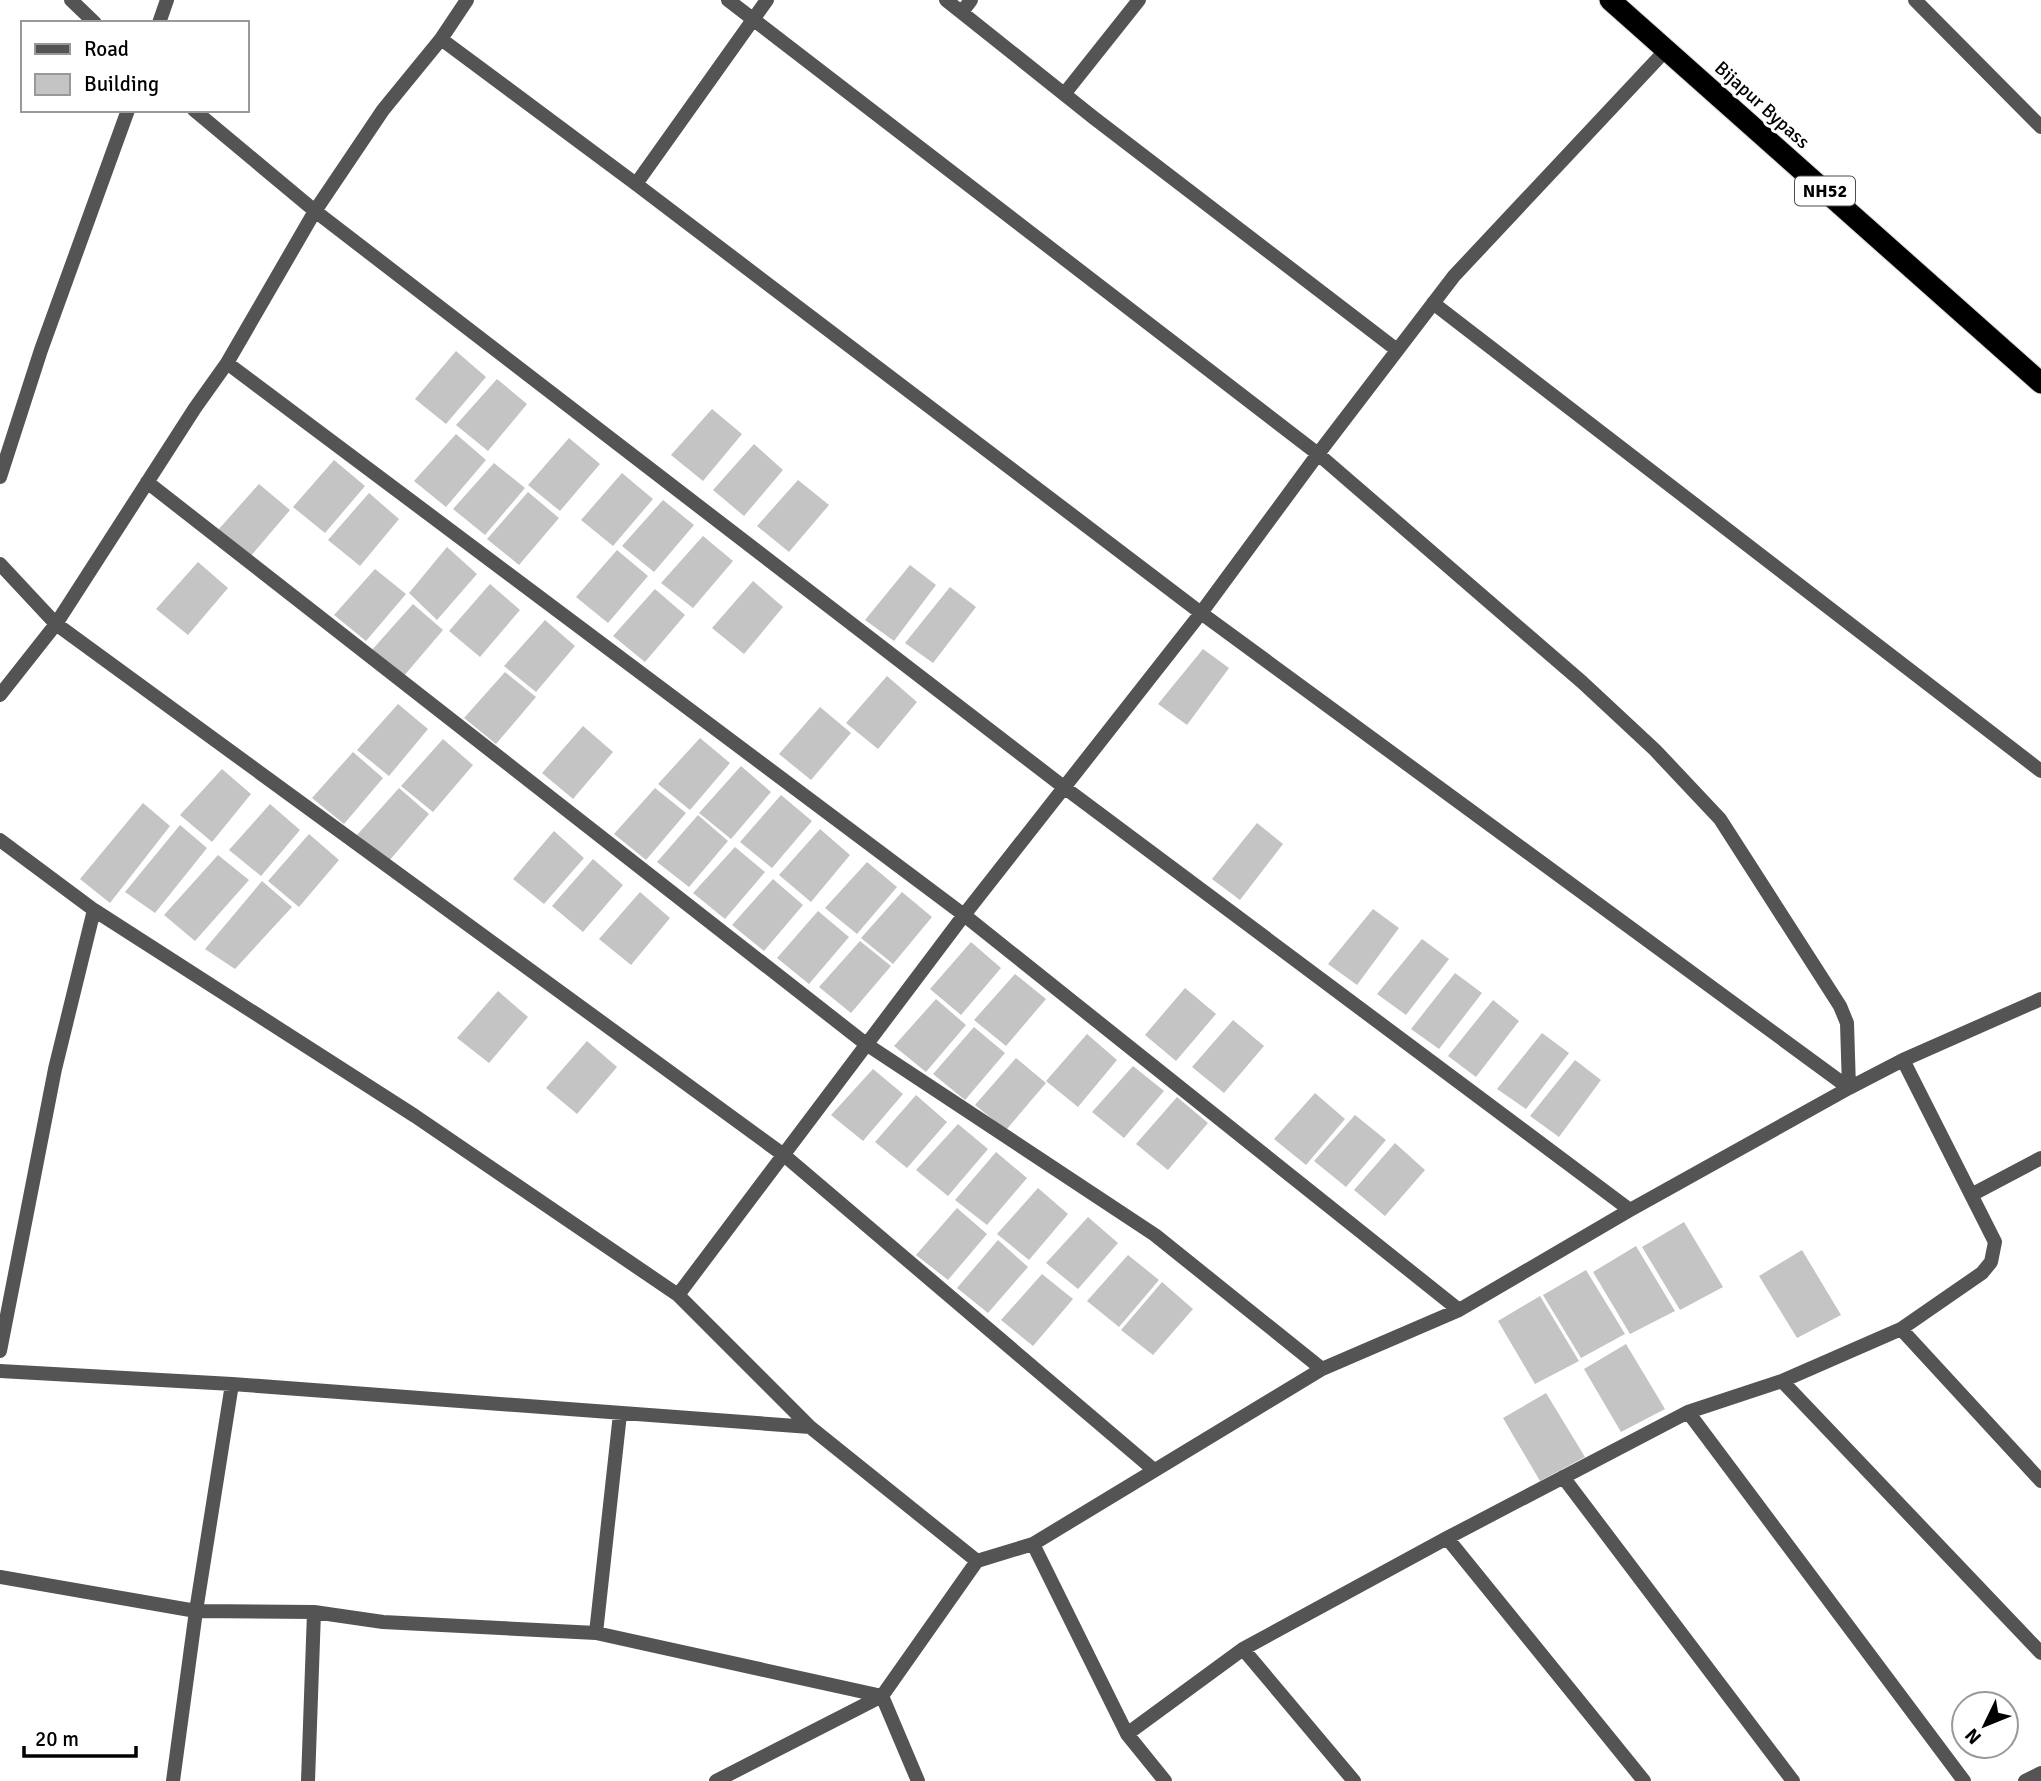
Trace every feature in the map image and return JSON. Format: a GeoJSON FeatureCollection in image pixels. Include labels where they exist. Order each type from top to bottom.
{"type":"FeatureCollection","features":[{"type":"Feature","properties":{"kind":"highway","name":"Bijapur Bypass"},"geometry":{"type":"LineString","coordinates":[[1610,0],[2041,383]]}},
{"type":"Feature","properties":{"kind":"street"},"geometry":{"type":"LineString","coordinates":[[71,0],[93,21]]}},
{"type":"Feature","properties":{"kind":"street"},"geometry":{"type":"LineString","coordinates":[[160,21],[167,0]]}},
{"type":"Feature","properties":{"kind":"street"},"geometry":{"type":"LineString","coordinates":[[0,695],[56,624],[146,482],[227,363],[315,211],[383,110],[441,39],[467,0]]}},
{"type":"Feature","properties":{"kind":"street"},"geometry":{"type":"LineString","coordinates":[[728,0],[1318,454],[1592,691],[1656,750],[1720,820],[1840,1006],[1847,1023],[1849,1088]]}},
{"type":"Feature","properties":{"kind":"street"},"geometry":{"type":"LineString","coordinates":[[636,184],[767,0]]}},
{"type":"Feature","properties":{"kind":"street"},"geometry":{"type":"LineString","coordinates":[[946,0],[1094,118],[1397,350]]}},
{"type":"Feature","properties":{"kind":"street"},"geometry":{"type":"LineString","coordinates":[[962,12],[971,0]]}},
{"type":"Feature","properties":{"kind":"street"},"geometry":{"type":"LineString","coordinates":[[1065,93],[1139,0]]}},
{"type":"Feature","properties":{"kind":"street"},"geometry":{"type":"LineString","coordinates":[[1915,0],[2041,127]]}},
{"type":"Feature","properties":{"kind":"street"},"geometry":{"type":"LineString","coordinates":[[441,39],[1201,613],[1849,1088]]}},
{"type":"Feature","properties":{"kind":"street"},"geometry":{"type":"LineString","coordinates":[[678,1295],[964,915],[1201,613],[1454,276],[1666,50]]}},
{"type":"Feature","properties":{"kind":"street"},"geometry":{"type":"LineString","coordinates":[[0,477],[41,350],[127,112]]}},
{"type":"Feature","properties":{"kind":"street"},"geometry":{"type":"LineString","coordinates":[[196,112],[315,211],[1065,788],[1630,1210]]}},
{"type":"Feature","properties":{"kind":"street"},"geometry":{"type":"LineString","coordinates":[[1433,303],[2041,771]]}},
{"type":"Feature","properties":{"kind":"street"},"geometry":{"type":"LineString","coordinates":[[227,363],[964,915],[1459,1310]]}},
{"type":"Feature","properties":{"kind":"street"},"geometry":{"type":"LineString","coordinates":[[146,482],[866,1044],[1155,1235],[1322,1369]]}},
{"type":"Feature","properties":{"kind":"street"},"geometry":{"type":"LineString","coordinates":[[0,564],[56,624],[785,1156],[1154,1470]]}},
{"type":"Feature","properties":{"kind":"street"},"geometry":{"type":"LineString","coordinates":[[0,840],[94,910],[415,1116],[678,1295],[810,1427],[977,1561]]}},
{"type":"Feature","properties":{"kind":"street"},"geometry":{"type":"LineString","coordinates":[[0,1351],[55,1069],[94,910]]}},
{"type":"Feature","properties":{"kind":"street"},"geometry":{"type":"LineString","coordinates":[[716,1781],[882,1696],[977,1561],[1033,1544],[1322,1369],[1459,1310],[1630,1210],[1849,1088],[1903,1060],[2041,999]]}},
{"type":"Feature","properties":{"kind":"street"},"geometry":{"type":"LineString","coordinates":[[1127,1734],[1243,1649],[1447,1538],[1688,1412],[1782,1381],[1901,1329],[1982,1273],[1991,1262],[1996,1242],[1903,1060]]}},
{"type":"Feature","properties":{"kind":"street"},"geometry":{"type":"LineString","coordinates":[[1973,1194],[2041,1158]]}},
{"type":"Feature","properties":{"kind":"street"},"geometry":{"type":"LineString","coordinates":[[1901,1329],[2041,1481]]}},
{"type":"Feature","properties":{"kind":"street"},"geometry":{"type":"LineString","coordinates":[[0,1371],[232,1384],[810,1427]]}},
{"type":"Feature","properties":{"kind":"street"},"geometry":{"type":"LineString","coordinates":[[1782,1381],[2041,1653]]}},
{"type":"Feature","properties":{"kind":"street"},"geometry":{"type":"LineString","coordinates":[[173,1781],[196,1611],[232,1384]]}},
{"type":"Feature","properties":{"kind":"street"},"geometry":{"type":"LineString","coordinates":[[1688,1412],[1964,1781]]}},
{"type":"Feature","properties":{"kind":"street"},"geometry":{"type":"LineString","coordinates":[[596,1633],[620,1414]]}},
{"type":"Feature","properties":{"kind":"street"},"geometry":{"type":"LineString","coordinates":[[1563,1478],[1793,1781]]}},
{"type":"Feature","properties":{"kind":"street"},"geometry":{"type":"LineString","coordinates":[[1447,1538],[1644,1781]]}},
{"type":"Feature","properties":{"kind":"street"},"geometry":{"type":"LineString","coordinates":[[1033,1544],[1127,1734],[1165,1781]]}},
{"type":"Feature","properties":{"kind":"street"},"geometry":{"type":"LineString","coordinates":[[0,1577],[196,1611],[314,1612],[383,1622],[596,1633],[882,1696]]}},
{"type":"Feature","properties":{"kind":"street"},"geometry":{"type":"LineString","coordinates":[[308,1781],[314,1612]]}},
{"type":"Feature","properties":{"kind":"street"},"geometry":{"type":"LineString","coordinates":[[1243,1649],[1354,1781]]}},
{"type":"Feature","properties":{"kind":"street"},"geometry":{"type":"LineString","coordinates":[[882,1696],[918,1781]]}},
{"type":"Feature","properties":{"kind":"street"},"geometry":{"type":"LineString","coordinates":[[2025,1781],[2041,1773]]}},
{"type":"Feature","properties":{"kind":"building"},"geometry":{"type":"Polygon","coordinates":[[[456,351],[486,377],[446,424],[415,399],[456,351]]]}},
{"type":"Feature","properties":{"kind":"building"},"geometry":{"type":"Polygon","coordinates":[[[497,379],[527,404],[488,451],[456,425],[497,379]]]}},
{"type":"Feature","properties":{"kind":"building"},"geometry":{"type":"Polygon","coordinates":[[[712,409],[742,434],[703,481],[671,455],[712,409]]]}},
{"type":"Feature","properties":{"kind":"building"},"geometry":{"type":"Polygon","coordinates":[[[456,434],[486,460],[446,507],[414,481],[456,434]]]}},
{"type":"Feature","properties":{"kind":"building"},"geometry":{"type":"Polygon","coordinates":[[[569,438],[600,464],[560,511],[528,485],[569,438]]]}},
{"type":"Feature","properties":{"kind":"building"},"geometry":{"type":"Polygon","coordinates":[[[754,444],[783,470],[744,516],[713,490],[754,444]]]}},
{"type":"Feature","properties":{"kind":"building"},"geometry":{"type":"Polygon","coordinates":[[[334,460],[365,486],[325,533],[293,507],[334,460]]]}},
{"type":"Feature","properties":{"kind":"building"},"geometry":{"type":"Polygon","coordinates":[[[494,463],[525,488],[485,535],[453,509],[494,463]]]}},
{"type":"Feature","properties":{"kind":"building"},"geometry":{"type":"Polygon","coordinates":[[[622,473],[653,499],[613,546],[581,520],[622,473]]]}},
{"type":"Feature","properties":{"kind":"building"},"geometry":{"type":"Polygon","coordinates":[[[798,480],[829,505],[789,552],[757,526],[798,480]]]}},
{"type":"Feature","properties":{"kind":"building"},"geometry":{"type":"Polygon","coordinates":[[[259,484],[290,510],[250,557],[218,530],[259,484]]]}},
{"type":"Feature","properties":{"kind":"building"},"geometry":{"type":"Polygon","coordinates":[[[528,492],[559,518],[519,565],[487,539],[528,492]]]}},
{"type":"Feature","properties":{"kind":"building"},"geometry":{"type":"Polygon","coordinates":[[[369,493],[399,519],[360,566],[328,540],[369,493]]]}},
{"type":"Feature","properties":{"kind":"building"},"geometry":{"type":"Polygon","coordinates":[[[663,500],[694,525],[654,572],[622,546],[663,500]]]}},
{"type":"Feature","properties":{"kind":"building"},"geometry":{"type":"Polygon","coordinates":[[[703,536],[733,561],[693,608],[661,583],[703,536]]]}},
{"type":"Feature","properties":{"kind":"building"},"geometry":{"type":"Polygon","coordinates":[[[447,547],[477,574],[437,620],[409,593],[447,547]]]}},
{"type":"Feature","properties":{"kind":"building"},"geometry":{"type":"Polygon","coordinates":[[[617,550],[648,576],[608,623],[576,597],[617,550]]]}},
{"type":"Feature","properties":{"kind":"building"},"geometry":{"type":"Polygon","coordinates":[[[198,562],[228,588],[188,635],[156,609],[198,562]]]}},
{"type":"Feature","properties":{"kind":"building"},"geometry":{"type":"Polygon","coordinates":[[[910,565],[936,585],[894,641],[865,620],[910,565]]]}},
{"type":"Feature","properties":{"kind":"building"},"geometry":{"type":"Polygon","coordinates":[[[375,569],[406,594],[366,641],[334,615],[375,569]]]}},
{"type":"Feature","properties":{"kind":"building"},"geometry":{"type":"Polygon","coordinates":[[[753,581],[783,607],[744,654],[712,628],[753,581]]]}},
{"type":"Feature","properties":{"kind":"building"},"geometry":{"type":"Polygon","coordinates":[[[490,584],[520,610],[480,657],[449,631],[490,584]]]}},
{"type":"Feature","properties":{"kind":"building"},"geometry":{"type":"Polygon","coordinates":[[[950,587],[976,607],[933,663],[905,643],[950,587]]]}},
{"type":"Feature","properties":{"kind":"building"},"geometry":{"type":"Polygon","coordinates":[[[655,589],[685,615],[645,662],[613,636],[655,589]]]}},
{"type":"Feature","properties":{"kind":"building"},"geometry":{"type":"Polygon","coordinates":[[[413,604],[443,630],[403,677],[371,651],[413,604]]]}},
{"type":"Feature","properties":{"kind":"building"},"geometry":{"type":"Polygon","coordinates":[[[545,620],[575,646],[536,692],[504,666],[545,620]]]}},
{"type":"Feature","properties":{"kind":"building"},"geometry":{"type":"Polygon","coordinates":[[[1203,649],[1229,668],[1187,725],[1158,704],[1203,649]]]}},
{"type":"Feature","properties":{"kind":"building"},"geometry":{"type":"Polygon","coordinates":[[[505,672],[536,697],[496,744],[464,718],[505,672]]]}},
{"type":"Feature","properties":{"kind":"building"},"geometry":{"type":"Polygon","coordinates":[[[887,676],[917,702],[878,749],[846,723],[887,676]]]}},
{"type":"Feature","properties":{"kind":"building"},"geometry":{"type":"Polygon","coordinates":[[[398,704],[428,729],[389,776],[357,750],[398,704]]]}},
{"type":"Feature","properties":{"kind":"building"},"geometry":{"type":"Polygon","coordinates":[[[820,707],[851,733],[811,780],[779,754],[820,707]]]}},
{"type":"Feature","properties":{"kind":"building"},"geometry":{"type":"Polygon","coordinates":[[[583,726],[613,752],[573,799],[542,773],[583,726]]]}},
{"type":"Feature","properties":{"kind":"building"},"geometry":{"type":"Polygon","coordinates":[[[700,738],[730,763],[690,810],[658,784],[700,738]]]}},
{"type":"Feature","properties":{"kind":"building"},"geometry":{"type":"Polygon","coordinates":[[[443,739],[473,765],[433,812],[401,786],[443,739]]]}},
{"type":"Feature","properties":{"kind":"building"},"geometry":{"type":"Polygon","coordinates":[[[353,752],[383,778],[344,824],[312,798],[353,752]]]}},
{"type":"Feature","properties":{"kind":"building"},"geometry":{"type":"Polygon","coordinates":[[[741,766],[771,792],[731,839],[699,813],[741,766]]]}},
{"type":"Feature","properties":{"kind":"building"},"geometry":{"type":"Polygon","coordinates":[[[222,769],[251,794],[212,842],[180,815],[222,769]]]}},
{"type":"Feature","properties":{"kind":"building"},"geometry":{"type":"Polygon","coordinates":[[[399,788],[429,814],[389,861],[357,835],[399,788]]]}},
{"type":"Feature","properties":{"kind":"building"},"geometry":{"type":"Polygon","coordinates":[[[655,788],[686,813],[646,860],[614,834],[655,788]]]}},
{"type":"Feature","properties":{"kind":"building"},"geometry":{"type":"Polygon","coordinates":[[[781,795],[812,821],[772,868],[740,842],[781,795]]]}},
{"type":"Feature","properties":{"kind":"building"},"geometry":{"type":"Polygon","coordinates":[[[143,803],[170,826],[110,903],[80,879],[143,803]]]}},
{"type":"Feature","properties":{"kind":"building"},"geometry":{"type":"Polygon","coordinates":[[[270,804],[300,830],[261,876],[229,850],[270,804]]]}},
{"type":"Feature","properties":{"kind":"building"},"geometry":{"type":"Polygon","coordinates":[[[698,815],[728,841],[689,887],[657,862],[698,815]]]}},
{"type":"Feature","properties":{"kind":"building"},"geometry":{"type":"Polygon","coordinates":[[[1257,823],[1283,844],[1240,900],[1212,879],[1257,823]]]}},
{"type":"Feature","properties":{"kind":"building"},"geometry":{"type":"Polygon","coordinates":[[[180,825],[207,848],[155,913],[125,892],[180,825]]]}},
{"type":"Feature","properties":{"kind":"building"},"geometry":{"type":"Polygon","coordinates":[[[820,829],[850,855],[811,902],[779,875],[820,829]]]}},
{"type":"Feature","properties":{"kind":"building"},"geometry":{"type":"Polygon","coordinates":[[[554,831],[584,858],[544,904],[513,879],[554,831]]]}},
{"type":"Feature","properties":{"kind":"building"},"geometry":{"type":"Polygon","coordinates":[[[309,834],[339,860],[299,907],[268,881],[309,834]]]}},
{"type":"Feature","properties":{"kind":"building"},"geometry":{"type":"Polygon","coordinates":[[[735,847],[765,872],[725,919],[693,893],[735,847]]]}},
{"type":"Feature","properties":{"kind":"building"},"geometry":{"type":"Polygon","coordinates":[[[218,855],[249,880],[195,941],[164,915],[218,855]]]}},
{"type":"Feature","properties":{"kind":"building"},"geometry":{"type":"Polygon","coordinates":[[[593,859],[623,885],[583,932],[552,906],[593,859]]]}},
{"type":"Feature","properties":{"kind":"building"},"geometry":{"type":"Polygon","coordinates":[[[867,862],[897,887],[857,934],[825,908],[867,862]]]}},
{"type":"Feature","properties":{"kind":"building"},"geometry":{"type":"Polygon","coordinates":[[[773,879],[803,905],[764,951],[732,925],[773,879]]]}},
{"type":"Feature","properties":{"kind":"building"},"geometry":{"type":"Polygon","coordinates":[[[262,881],[292,907],[235,969],[205,949],[262,881]]]}},
{"type":"Feature","properties":{"kind":"building"},"geometry":{"type":"Polygon","coordinates":[[[640,892],[670,918],[631,965],[599,939],[640,892]]]}},
{"type":"Feature","properties":{"kind":"building"},"geometry":{"type":"Polygon","coordinates":[[[902,892],[932,917],[893,964],[861,938],[902,892]]]}},
{"type":"Feature","properties":{"kind":"building"},"geometry":{"type":"Polygon","coordinates":[[[1373,909],[1399,928],[1357,985],[1328,964],[1373,909]]]}},
{"type":"Feature","properties":{"kind":"building"},"geometry":{"type":"Polygon","coordinates":[[[818,911],[849,937],[809,984],[777,958],[818,911]]]}},
{"type":"Feature","properties":{"kind":"building"},"geometry":{"type":"Polygon","coordinates":[[[1422,939],[1449,959],[1406,1015],[1377,994],[1422,939]]]}},
{"type":"Feature","properties":{"kind":"building"},"geometry":{"type":"Polygon","coordinates":[[[860,941],[891,966],[851,1013],[819,987],[860,941]]]}},
{"type":"Feature","properties":{"kind":"building"},"geometry":{"type":"Polygon","coordinates":[[[971,942],[1001,968],[961,1015],[930,989],[971,942]]]}},
{"type":"Feature","properties":{"kind":"building"},"geometry":{"type":"Polygon","coordinates":[[[1455,973],[1482,993],[1439,1049],[1411,1029],[1455,973]]]}},
{"type":"Feature","properties":{"kind":"building"},"geometry":{"type":"Polygon","coordinates":[[[1015,974],[1046,999],[1006,1046],[974,1020],[1015,974]]]}},
{"type":"Feature","properties":{"kind":"building"},"geometry":{"type":"Polygon","coordinates":[[[1185,988],[1216,1014],[1176,1061],[1145,1035],[1185,988]]]}},
{"type":"Feature","properties":{"kind":"building"},"geometry":{"type":"Polygon","coordinates":[[[498,991],[528,1017],[489,1063],[457,1038],[498,991]]]}},
{"type":"Feature","properties":{"kind":"building"},"geometry":{"type":"Polygon","coordinates":[[[936,999],[966,1025],[926,1072],[894,1046],[936,999]]]}},
{"type":"Feature","properties":{"kind":"building"},"geometry":{"type":"Polygon","coordinates":[[[1493,1000],[1519,1021],[1476,1077],[1448,1056],[1493,1000]]]}},
{"type":"Feature","properties":{"kind":"building"},"geometry":{"type":"Polygon","coordinates":[[[1233,1020],[1264,1046],[1224,1093],[1192,1067],[1233,1020]]]}},
{"type":"Feature","properties":{"kind":"building"},"geometry":{"type":"Polygon","coordinates":[[[974,1027],[1005,1053],[965,1100],[933,1074],[974,1027]]]}},
{"type":"Feature","properties":{"kind":"building"},"geometry":{"type":"Polygon","coordinates":[[[1542,1033],[1569,1053],[1526,1109],[1497,1089],[1542,1033]]]}},
{"type":"Feature","properties":{"kind":"building"},"geometry":{"type":"Polygon","coordinates":[[[1087,1034],[1117,1060],[1078,1107],[1046,1081],[1087,1034]]]}},
{"type":"Feature","properties":{"kind":"building"},"geometry":{"type":"Polygon","coordinates":[[[587,1041],[617,1067],[577,1114],[546,1088],[587,1041]]]}},
{"type":"Feature","properties":{"kind":"building"},"geometry":{"type":"Polygon","coordinates":[[[1016,1058],[1046,1083],[1006,1130],[975,1105],[1016,1058]]]}},
{"type":"Feature","properties":{"kind":"building"},"geometry":{"type":"Polygon","coordinates":[[[1575,1060],[1601,1080],[1559,1137],[1530,1116],[1575,1060]]]}},
{"type":"Feature","properties":{"kind":"building"},"geometry":{"type":"Polygon","coordinates":[[[1133,1066],[1164,1091],[1124,1138],[1092,1112],[1133,1066]]]}},
{"type":"Feature","properties":{"kind":"building"},"geometry":{"type":"Polygon","coordinates":[[[873,1069],[903,1094],[863,1141],[831,1115],[873,1069]]]}},
{"type":"Feature","properties":{"kind":"building"},"geometry":{"type":"Polygon","coordinates":[[[1315,1093],[1345,1119],[1306,1165],[1274,1139],[1315,1093]]]}},
{"type":"Feature","properties":{"kind":"building"},"geometry":{"type":"Polygon","coordinates":[[[916,1095],[947,1122],[907,1168],[875,1142],[916,1095]]]}},
{"type":"Feature","properties":{"kind":"building"},"geometry":{"type":"Polygon","coordinates":[[[1177,1097],[1208,1123],[1168,1170],[1136,1144],[1177,1097]]]}},
{"type":"Feature","properties":{"kind":"building"},"geometry":{"type":"Polygon","coordinates":[[[1355,1115],[1386,1140],[1346,1187],[1314,1161],[1355,1115]]]}},
{"type":"Feature","properties":{"kind":"building"},"geometry":{"type":"Polygon","coordinates":[[[958,1124],[988,1149],[948,1196],[916,1170],[958,1124]]]}},
{"type":"Feature","properties":{"kind":"building"},"geometry":{"type":"Polygon","coordinates":[[[1395,1143],[1425,1170],[1385,1216],[1354,1190],[1395,1143]]]}},
{"type":"Feature","properties":{"kind":"building"},"geometry":{"type":"Polygon","coordinates":[[[996,1152],[1027,1178],[987,1225],[955,1200],[996,1152]]]}},
{"type":"Feature","properties":{"kind":"building"},"geometry":{"type":"Polygon","coordinates":[[[1038,1188],[1068,1214],[1029,1260],[997,1234],[1038,1188]]]}},
{"type":"Feature","properties":{"kind":"building"},"geometry":{"type":"Polygon","coordinates":[[[957,1208],[987,1234],[948,1280],[916,1255],[957,1208]]]}},
{"type":"Feature","properties":{"kind":"building"},"geometry":{"type":"Polygon","coordinates":[[[1088,1217],[1118,1243],[1078,1289],[1046,1263],[1088,1217]]]}},
{"type":"Feature","properties":{"kind":"building"},"geometry":{"type":"Polygon","coordinates":[[[1684,1222],[1723,1287],[1680,1310],[1642,1247],[1684,1222]]]}},
{"type":"Feature","properties":{"kind":"building"},"geometry":{"type":"Polygon","coordinates":[[[998,1240],[1028,1267],[988,1313],[957,1288],[998,1240]]]}},
{"type":"Feature","properties":{"kind":"building"},"geometry":{"type":"Polygon","coordinates":[[[1636,1246],[1675,1311],[1630,1334],[1593,1272],[1636,1246]]]}},
{"type":"Feature","properties":{"kind":"building"},"geometry":{"type":"Polygon","coordinates":[[[1802,1250],[1841,1315],[1797,1338],[1759,1276],[1802,1250]]]}},
{"type":"Feature","properties":{"kind":"building"},"geometry":{"type":"Polygon","coordinates":[[[1128,1255],[1159,1280],[1119,1327],[1087,1301],[1128,1255]]]}},
{"type":"Feature","properties":{"kind":"building"},"geometry":{"type":"Polygon","coordinates":[[[1586,1270],[1625,1334],[1581,1358],[1543,1295],[1586,1270]]]}},
{"type":"Feature","properties":{"kind":"building"},"geometry":{"type":"Polygon","coordinates":[[[1042,1274],[1073,1299],[1033,1346],[1001,1320],[1042,1274]]]}},
{"type":"Feature","properties":{"kind":"building"},"geometry":{"type":"Polygon","coordinates":[[[1162,1282],[1193,1309],[1153,1355],[1121,1330],[1162,1282]]]}},
{"type":"Feature","properties":{"kind":"building"},"geometry":{"type":"Polygon","coordinates":[[[1540,1296],[1579,1361],[1535,1384],[1498,1321],[1540,1296]]]}},
{"type":"Feature","properties":{"kind":"building"},"geometry":{"type":"Polygon","coordinates":[[[1626,1344],[1665,1409],[1621,1432],[1584,1369],[1626,1344]]]}},
{"type":"Feature","properties":{"kind":"building"},"geometry":{"type":"Polygon","coordinates":[[[1546,1393],[1585,1457],[1540,1481],[1503,1418],[1546,1393]]]}}]}
